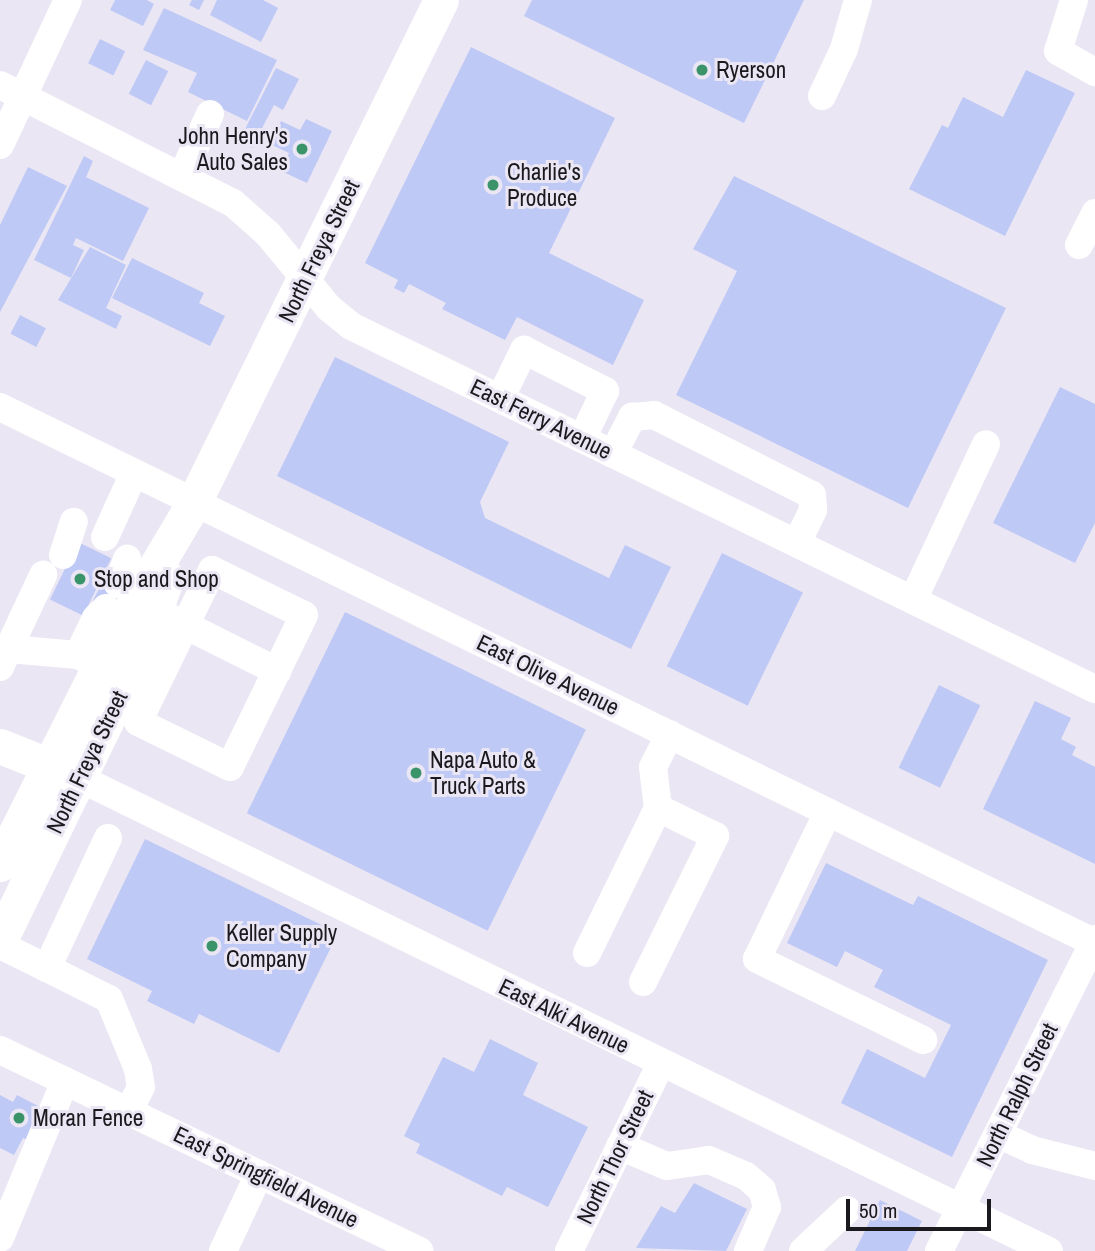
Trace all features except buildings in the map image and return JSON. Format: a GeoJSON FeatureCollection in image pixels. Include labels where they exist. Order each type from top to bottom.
{"type":"FeatureCollection","features":[{"type":"Feature","properties":{"kind":"main road","name":"North Freya Street"},"geometry":{"type":"LineString","coordinates":[[0,942],[89,661],[194,502],[441,0]]}},
{"type":"Feature","properties":{"kind":"main road","name":"North Freya Street"},"geometry":{"type":"LineString","coordinates":[[0,864],[54,766],[170,618],[194,502]]}},
{"type":"Feature","properties":{"kind":"main road"},"geometry":{"type":"LineString","coordinates":[[0,724],[28,737],[54,766]]}},
{"type":"Feature","properties":{"kind":"main road"},"geometry":{"type":"LineString","coordinates":[[0,746],[54,766]]}},
{"type":"Feature","properties":{"kind":"street"},"geometry":{"type":"LineString","coordinates":[[0,145],[12,91],[68,0]]}},
{"type":"Feature","properties":{"kind":"street"},"geometry":{"type":"LineString","coordinates":[[822,96],[844,49],[858,0]]}},
{"type":"Feature","properties":{"kind":"street"},"geometry":{"type":"LineString","coordinates":[[1074,0],[1058,51],[1095,72]]}},
{"type":"Feature","properties":{"kind":"street","name":"East Ferry Avenue"},"geometry":{"type":"LineString","coordinates":[[12,91],[182,176],[251,217],[335,314],[351,326],[1095,689]]}},
{"type":"Feature","properties":{"kind":"street"},"geometry":{"type":"LineString","coordinates":[[182,176],[210,114]]}},
{"type":"Feature","properties":{"kind":"street"},"geometry":{"type":"LineString","coordinates":[[1079,245],[1095,213]]}},
{"type":"Feature","properties":{"kind":"street"},"geometry":{"type":"LineString","coordinates":[[500,399],[524,350],[605,391],[582,439]]}},
{"type":"Feature","properties":{"kind":"street","name":"East Olive Avenue"},"geometry":{"type":"LineString","coordinates":[[0,407],[1094,941]]}},
{"type":"Feature","properties":{"kind":"street"},"geometry":{"type":"LineString","coordinates":[[613,454],[632,417],[654,415],[812,495],[813,510],[797,544]]}},
{"type":"Feature","properties":{"kind":"street"},"geometry":{"type":"LineString","coordinates":[[913,600],[986,444]]}},
{"type":"Feature","properties":{"kind":"street"},"geometry":{"type":"LineString","coordinates":[[104,537],[134,473]]}},
{"type":"Feature","properties":{"kind":"street"},"geometry":{"type":"LineString","coordinates":[[55,559],[4,658],[89,661],[111,589]]}},
{"type":"Feature","properties":{"kind":"street"},"geometry":{"type":"LineString","coordinates":[[212,570],[304,615],[276,671],[230,767],[138,722],[170,618],[212,570]]}},
{"type":"Feature","properties":{"kind":"street"},"geometry":{"type":"LineString","coordinates":[[170,618],[276,671]]}},
{"type":"Feature","properties":{"kind":"street"},"geometry":{"type":"LineString","coordinates":[[587,953],[658,808],[653,767],[670,734]]}},
{"type":"Feature","properties":{"kind":"street","name":"East Alki Avenue"},"geometry":{"type":"LineString","coordinates":[[54,766],[1049,1251]]}},
{"type":"Feature","properties":{"kind":"street"},"geometry":{"type":"LineString","coordinates":[[643,982],[716,836],[658,808]]}},
{"type":"Feature","properties":{"kind":"street"},"geometry":{"type":"LineString","coordinates":[[828,812],[757,959],[923,1041]]}},
{"type":"Feature","properties":{"kind":"street"},"geometry":{"type":"LineString","coordinates":[[47,968],[108,838]]}},
{"type":"Feature","properties":{"kind":"street","name":"North Ralph Street"},"geometry":{"type":"LineString","coordinates":[[939,1251],[1094,941]]}},
{"type":"Feature","properties":{"kind":"street"},"geometry":{"type":"LineString","coordinates":[[0,942],[109,999],[138,1069],[141,1087],[129,1111]]}},
{"type":"Feature","properties":{"kind":"street","name":"East Springfield Avenue"},"geometry":{"type":"LineString","coordinates":[[0,1050],[259,1174],[371,1241],[419,1251]]}},
{"type":"Feature","properties":{"kind":"street","name":"North Thor Street"},"geometry":{"type":"LineString","coordinates":[[569,1251],[661,1063]]}},
{"type":"Feature","properties":{"kind":"street"},"geometry":{"type":"LineString","coordinates":[[0,1238],[10,1185],[65,1081]]}},
{"type":"Feature","properties":{"kind":"street"},"geometry":{"type":"LineString","coordinates":[[998,1134],[1032,1150],[1095,1166]]}},
{"type":"Feature","properties":{"kind":"street"},"geometry":{"type":"LineString","coordinates":[[620,1146],[654,1163],[667,1166],[709,1160],[746,1176],[762,1190],[767,1207],[748,1251]]}},
{"type":"Feature","properties":{"kind":"street"},"geometry":{"type":"LineString","coordinates":[[223,1251],[259,1174]]}},
{"type":"Feature","properties":{"kind":"street"},"geometry":{"type":"LineString","coordinates":[[803,1251],[847,1210]]}},
{"type":"Feature","properties":{"kind":"place","name":"Ryerson"},"geometry":{"type":"Point","coordinates":[702,70]}},
{"type":"Feature","properties":{"kind":"place","name":"John Henry's Auto Sales"},"geometry":{"type":"Point","coordinates":[302,149]}},
{"type":"Feature","properties":{"kind":"place","name":"Charlie's Produce"},"geometry":{"type":"Point","coordinates":[493,185]}},
{"type":"Feature","properties":{"kind":"place","name":"Stop and Shop"},"geometry":{"type":"Point","coordinates":[80,579]}},
{"type":"Feature","properties":{"kind":"place","name":"Napa Auto & Truck Parts"},"geometry":{"type":"Point","coordinates":[416,773]}},
{"type":"Feature","properties":{"kind":"place","name":"Keller Supply Company"},"geometry":{"type":"Point","coordinates":[212,946]}},
{"type":"Feature","properties":{"kind":"place","name":"Moran Fence"},"geometry":{"type":"Point","coordinates":[19,1118]}}]}
